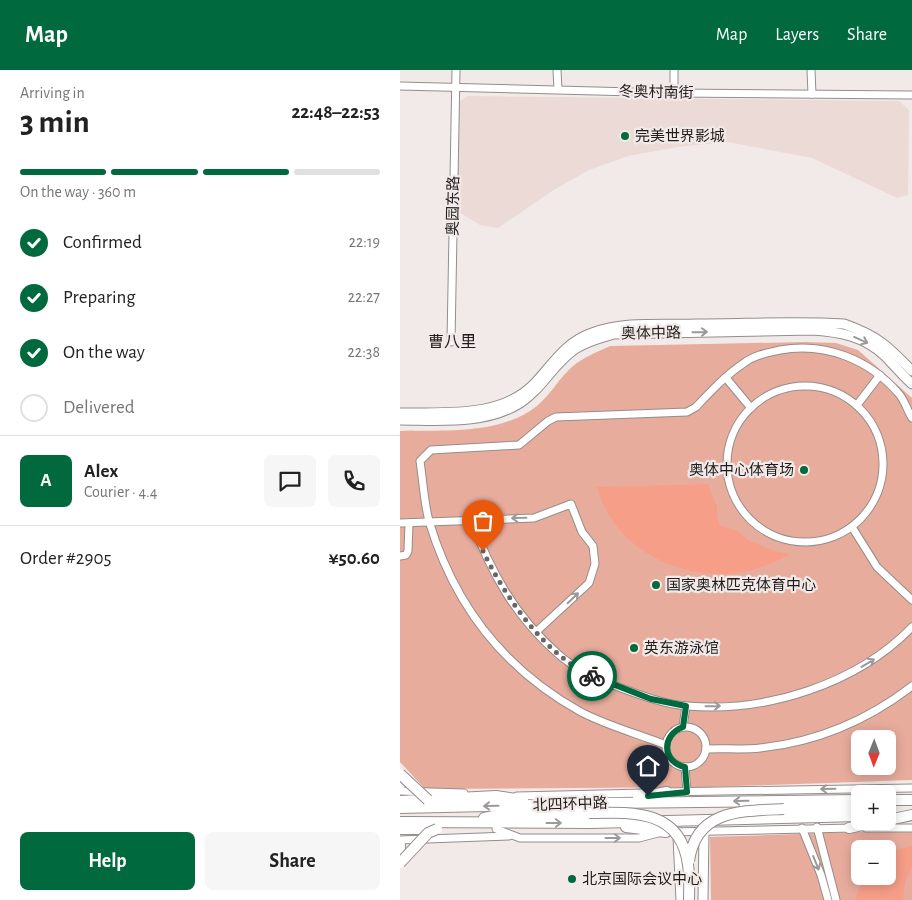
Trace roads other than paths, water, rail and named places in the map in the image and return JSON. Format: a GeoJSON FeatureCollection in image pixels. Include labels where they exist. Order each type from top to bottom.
{"type":"FeatureCollection","features":[{"type":"Feature","properties":{"kind":"highway"},"geometry":{"type":"LineString","coordinates":[[400,774],[428,800]]}},
{"type":"Feature","properties":{"kind":"highway"},"geometry":{"type":"LineString","coordinates":[[610,803],[667,792]]}},
{"type":"Feature","properties":{"kind":"highway"},"geometry":{"type":"LineString","coordinates":[[400,801],[496,796],[554,805]]}},
{"type":"Feature","properties":{"kind":"highway","name":"北四环中路"},"geometry":{"type":"LineString","coordinates":[[400,808],[851,800]]}},
{"type":"Feature","properties":{"kind":"highway"},"geometry":{"type":"LineString","coordinates":[[896,801],[911,800]]}},
{"type":"Feature","properties":{"kind":"highway"},"geometry":{"type":"LineString","coordinates":[[688,866],[694,842],[699,834],[711,822],[725,815],[742,811],[851,808]]}},
{"type":"Feature","properties":{"kind":"highway"},"geometry":{"type":"LineString","coordinates":[[458,822],[499,815],[590,818],[634,813],[652,817],[670,829],[677,836],[682,846],[688,866],[689,900]]}},
{"type":"Feature","properties":{"kind":"highway"},"geometry":{"type":"LineString","coordinates":[[896,815],[912,815]]}},
{"type":"Feature","properties":{"kind":"highway"},"geometry":{"type":"LineString","coordinates":[[896,818],[912,815]]}},
{"type":"Feature","properties":{"kind":"highway","name":"北四环中路"},"geometry":{"type":"LineString","coordinates":[[400,822],[522,823],[590,818],[851,816]]}},
{"type":"Feature","properties":{"kind":"highway"},"geometry":{"type":"LineString","coordinates":[[590,818],[666,832]]}},
{"type":"Feature","properties":{"kind":"highway"},"geometry":{"type":"LineString","coordinates":[[400,829],[496,829],[522,823]]}},
{"type":"Feature","properties":{"kind":"highway"},"geometry":{"type":"LineString","coordinates":[[400,863],[428,833],[437,829]]}},
{"type":"Feature","properties":{"kind":"highway"},"geometry":{"type":"LineString","coordinates":[[400,845],[400,853]]}},
{"type":"Feature","properties":{"kind":"main road","name":"奥体中路"},"geometry":{"type":"LineString","coordinates":[[400,413],[462,412],[498,406],[525,391],[550,363],[574,341],[614,326],[844,324],[868,333],[885,344],[912,371]]}},
{"type":"Feature","properties":{"kind":"main road","name":"奥体中路"},"geometry":{"type":"LineString","coordinates":[[400,420],[462,419],[494,415],[520,403],[537,390],[574,350],[592,340],[614,334],[813,330],[842,332],[866,341],[883,354],[912,384]]}},
{"type":"Feature","properties":{"kind":"main road"},"geometry":{"type":"LineString","coordinates":[[678,832],[681,900]]}},
{"type":"Feature","properties":{"kind":"main road"},"geometry":{"type":"LineString","coordinates":[[703,900],[704,832]]}},
{"type":"Feature","properties":{"kind":"street","name":"奥园东路"},"geometry":{"type":"LineString","coordinates":[[451,342],[456,70]]}},
{"type":"Feature","properties":{"kind":"street"},"geometry":{"type":"LineString","coordinates":[[557,70],[558,89]]}},
{"type":"Feature","properties":{"kind":"street"},"geometry":{"type":"LineString","coordinates":[[674,70],[674,93]]}},
{"type":"Feature","properties":{"kind":"street"},"geometry":{"type":"LineString","coordinates":[[811,70],[812,94]]}},
{"type":"Feature","properties":{"kind":"street","name":"冬奥村南街"},"geometry":{"type":"LineString","coordinates":[[400,86],[674,93],[912,95]]}},
{"type":"Feature","properties":{"kind":"street"},"geometry":{"type":"LineString","coordinates":[[666,745],[583,713],[534,682],[490,638],[459,593],[444,560],[429,520],[420,461],[431,450],[519,445],[548,420],[556,418],[687,412],[696,407],[745,362],[763,353],[810,348],[836,352],[859,361],[880,375],[900,396],[912,418]]}},
{"type":"Feature","properties":{"kind":"street"},"geometry":{"type":"LineString","coordinates":[[857,405],[880,375]]}},
{"type":"Feature","properties":{"kind":"street"},"geometry":{"type":"LineString","coordinates":[[726,378],[751,408]]}},
{"type":"Feature","properties":{"kind":"street"},"geometry":{"type":"LineString","coordinates":[[799,386],[826,389],[842,395],[857,405],[869,419],[878,435],[884,463],[882,481],[876,499],[866,514],[852,527],[822,540],[796,542],[771,534],[745,515],[730,486],[727,460],[735,429],[751,408],[773,393],[799,386]]}},
{"type":"Feature","properties":{"kind":"street"},"geometry":{"type":"LineString","coordinates":[[400,523],[409,524],[429,520],[534,518],[571,504],[582,532],[593,546],[595,564],[589,583],[538,631]]}},
{"type":"Feature","properties":{"kind":"street"},"geometry":{"type":"LineString","coordinates":[[471,520],[498,582],[517,610],[558,654],[583,672],[651,699],[686,706],[759,703],[799,693],[867,664],[899,640],[912,627]]}},
{"type":"Feature","properties":{"kind":"street"},"geometry":{"type":"LineString","coordinates":[[400,556],[406,555],[408,551],[409,524]]}},
{"type":"Feature","properties":{"kind":"street"},"geometry":{"type":"LineString","coordinates":[[852,527],[878,567],[912,600]]}},
{"type":"Feature","properties":{"kind":"street"},"geometry":{"type":"LineString","coordinates":[[706,749],[760,748],[800,741],[831,732],[873,712],[912,686]]}},
{"type":"Feature","properties":{"kind":"street"},"geometry":{"type":"LineString","coordinates":[[683,727],[686,706]]}},
{"type":"Feature","properties":{"kind":"street"},"geometry":{"type":"LineString","coordinates":[[683,727],[689,727],[700,732],[704,737],[706,749],[702,760],[697,764],[685,767],[669,757],[666,745],[672,733],[683,727]]}},
{"type":"Feature","properties":{"kind":"street"},"geometry":{"type":"LineString","coordinates":[[685,767],[687,792]]}},
{"type":"Feature","properties":{"kind":"street","name":"北四环中路"},"geometry":{"type":"LineString","coordinates":[[400,792],[471,793],[496,796],[912,787]]}},
{"type":"Feature","properties":{"kind":"street"},"geometry":{"type":"LineString","coordinates":[[496,829],[520,838],[639,838],[666,832],[802,828],[912,828]]}},
{"type":"Feature","properties":{"kind":"street"},"geometry":{"type":"LineString","coordinates":[[802,828],[821,875],[828,900]]}},
{"type":"Feature","properties":{"kind":"street"},"geometry":{"type":"LineString","coordinates":[[817,828],[836,900]]}},
{"type":"Feature","properties":{"kind":"street"},"geometry":{"type":"LineString","coordinates":[[400,840],[515,836]]}},
{"type":"Feature","properties":{"kind":"place","name":"完美世界影城"},"geometry":{"type":"Point","coordinates":[625,136]}},
{"type":"Feature","properties":{"kind":"place","name":"奥体中心体育场"},"geometry":{"type":"Point","coordinates":[804,470]}},
{"type":"Feature","properties":{"kind":"place","name":"国家奥林匹克体育中心"},"geometry":{"type":"Point","coordinates":[656,585]}},
{"type":"Feature","properties":{"kind":"place","name":"英东游泳馆"},"geometry":{"type":"Point","coordinates":[634,648]}},
{"type":"Feature","properties":{"kind":"place","name":"北京国际会议中心"},"geometry":{"type":"Point","coordinates":[572,879]}},
{"type":"Feature","properties":{"kind":"district","name":"曹八里"},"geometry":{"type":"Point","coordinates":[452,341]}}]}
